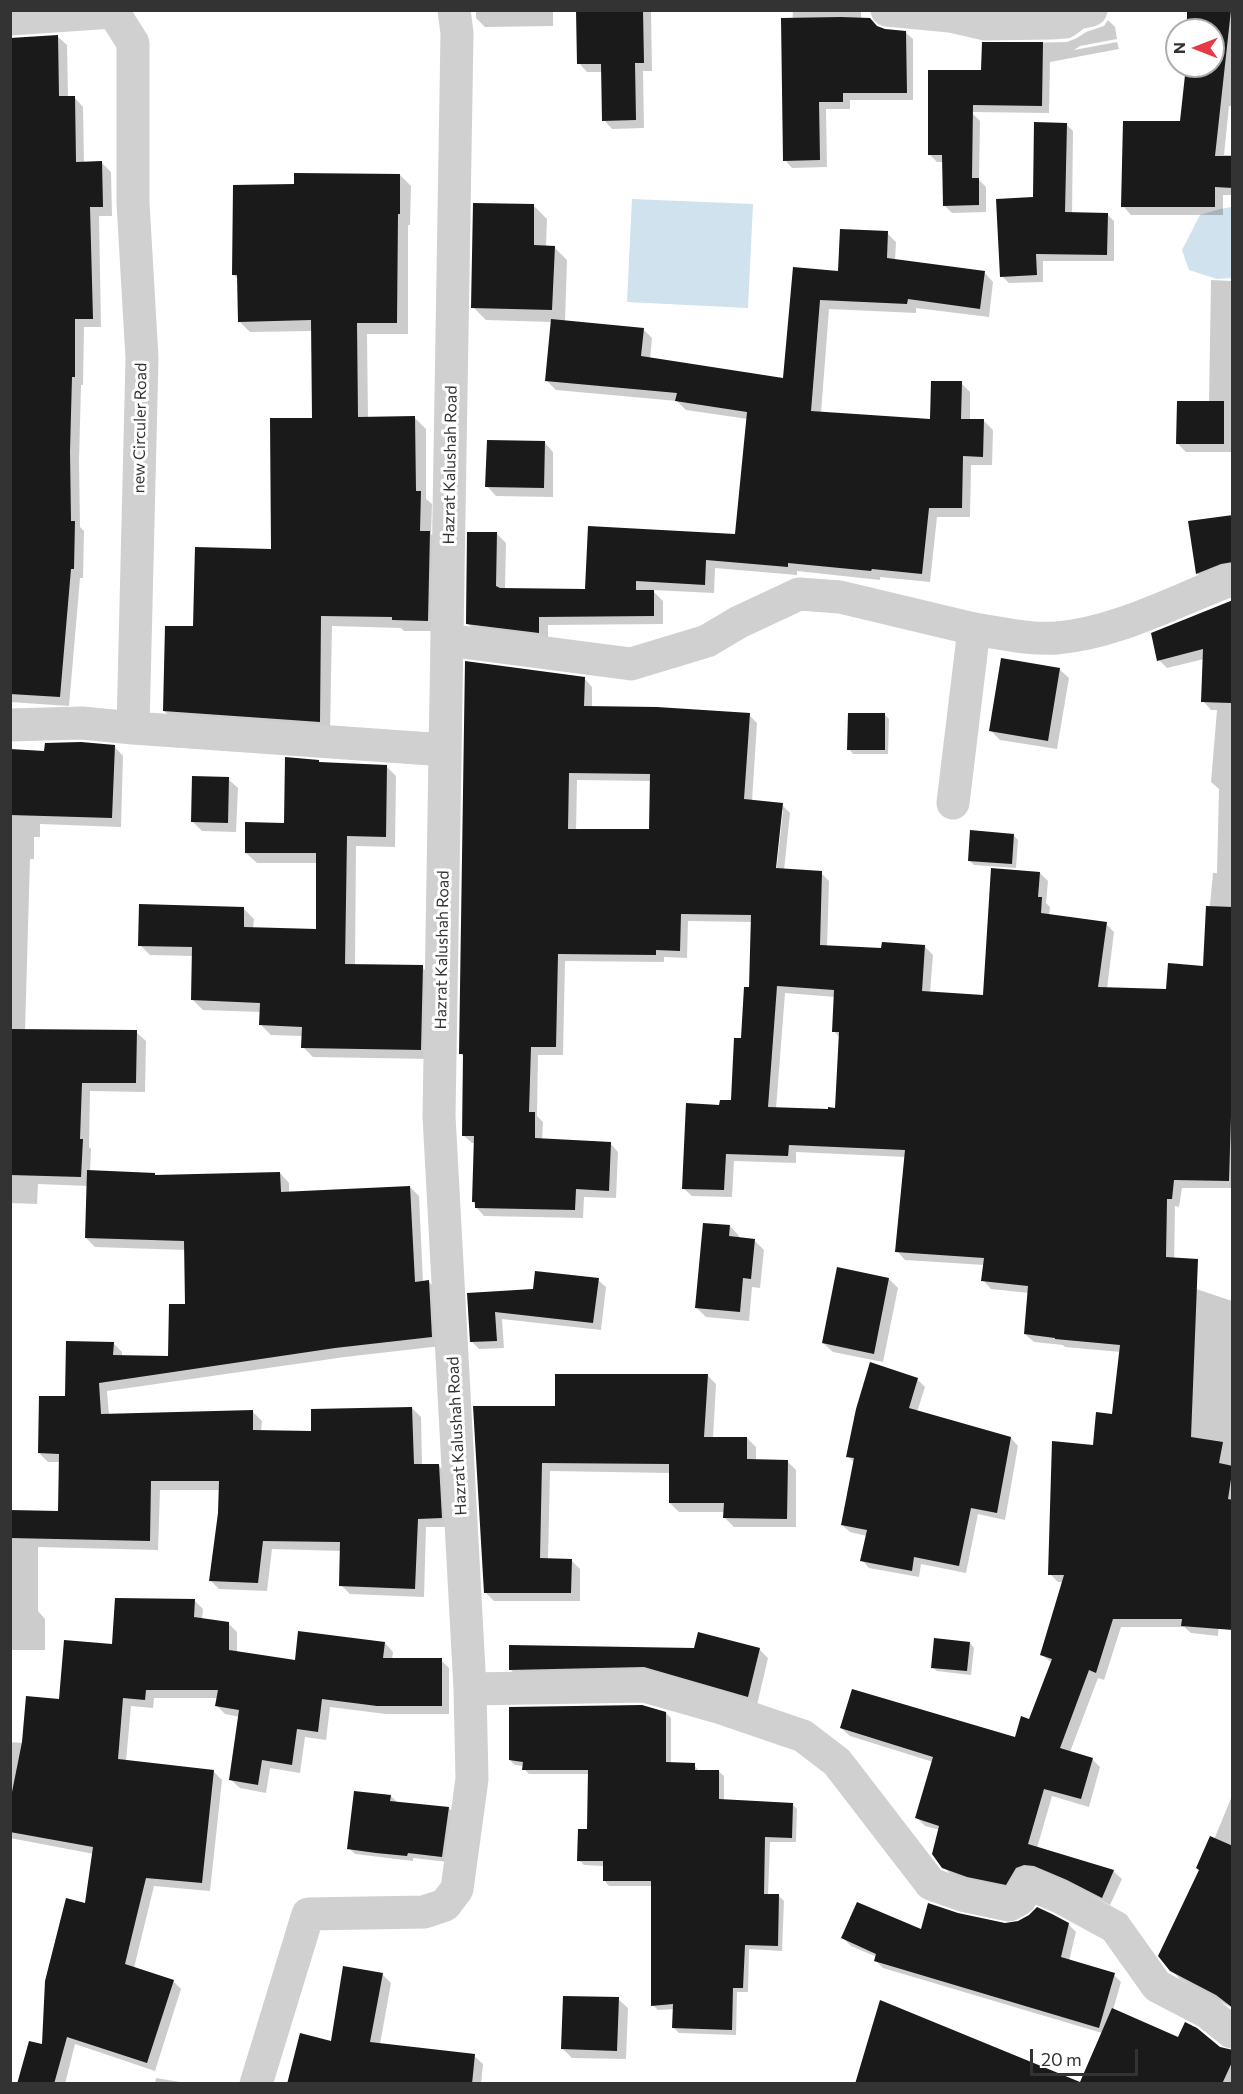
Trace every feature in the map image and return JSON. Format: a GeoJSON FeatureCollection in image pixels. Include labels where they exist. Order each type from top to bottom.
{"type":"FeatureCollection","features":[{"type":"Feature","properties":{"kind":"street","name":"Hazrat Kalushah Road"},"geometry":{"type":"LineString","coordinates":[[256,2084],[309,1914],[424,1912],[445,1905],[457,1889],[472,1779],[470,1689],[439,1116],[457,33],[454,10]]}},
{"type":"Feature","properties":{"kind":"street"},"geometry":{"type":"LineString","coordinates":[[887,10],[950,13],[985,24],[1065,22],[1077,14],[1091,10]]}},
{"type":"Feature","properties":{"kind":"street"},"geometry":{"type":"LineString","coordinates":[[10,19],[112,11]]}},
{"type":"Feature","properties":{"kind":"street","name":"new Circuler Road"},"geometry":{"type":"LineString","coordinates":[[112,11],[133,43],[134,203],[142,358],[134,728]]}},
{"type":"Feature","properties":{"kind":"street"},"geometry":{"type":"LineString","coordinates":[[447,640],[631,664],[706,641],[799,594],[840,597],[974,629],[1022,637],[1056,638],[1107,630],[1217,585],[1233,581]]}},
{"type":"Feature","properties":{"kind":"street"},"geometry":{"type":"LineString","coordinates":[[953,803],[974,629]]}},
{"type":"Feature","properties":{"kind":"street"},"geometry":{"type":"LineString","coordinates":[[10,724],[82,723],[445,750]]}},
{"type":"Feature","properties":{"kind":"street"},"geometry":{"type":"LineString","coordinates":[[470,1689],[644,1686],[721,1708],[803,1736],[837,1762],[931,1884],[962,1895],[1009,1905],[1020,1899],[1027,1883],[1060,1897],[1115,1927],[1157,1986],[1207,2012],[1233,2032]]}},
{"type":"Feature","properties":{"kind":"water"},"geometry":{"type":"Polygon","coordinates":[[[632,199],[753,204],[748,308],[627,302],[632,199]]]}},
{"type":"Feature","properties":{"kind":"water"},"geometry":{"type":"Polygon","coordinates":[[[1232,207],[1232,278],[1217,279],[1189,270],[1182,250],[1200,215],[1232,207]]]}},
{"type":"Feature","properties":{"kind":"building"},"geometry":{"type":"Polygon","coordinates":[[[576,10],[643,10],[644,63],[635,63],[636,120],[602,121],[601,64],[577,64],[576,10]]]}},
{"type":"Feature","properties":{"kind":"building"},"geometry":{"type":"Polygon","coordinates":[[[1187,10],[1231,10],[1225,65],[1225,18],[1187,18],[1187,10]]]}},
{"type":"Feature","properties":{"kind":"building"},"geometry":{"type":"Polygon","coordinates":[[[781,18],[870,18],[877,26],[885,29],[906,31],[907,93],[843,93],[843,102],[819,102],[820,160],[783,161],[781,18]]]}},
{"type":"Feature","properties":{"kind":"building"},"geometry":{"type":"Polygon","coordinates":[[[58,35],[59,96],[75,96],[76,162],[102,161],[103,207],[90,207],[93,319],[75,319],[75,377],[72,377],[70,451],[71,521],[75,521],[74,569],[71,569],[60,697],[10,694],[10,38],[58,35]]]}},
{"type":"Feature","properties":{"kind":"building"},"geometry":{"type":"Polygon","coordinates":[[[982,42],[1043,42],[1042,106],[973,105],[972,178],[979,178],[979,205],[943,206],[942,155],[928,155],[928,70],[981,70],[982,42]]]}},
{"type":"Feature","properties":{"kind":"building"},"geometry":{"type":"Polygon","coordinates":[[[1185,78],[1224,78],[1215,156],[1233,156],[1233,188],[1215,187],[1215,207],[1121,207],[1123,121],[1180,121],[1185,78]]]}},
{"type":"Feature","properties":{"kind":"building"},"geometry":{"type":"Polygon","coordinates":[[[1034,122],[1067,123],[1065,212],[1108,213],[1107,255],[1036,254],[1037,275],[1000,277],[996,199],[1033,197],[1034,122]]]}},
{"type":"Feature","properties":{"kind":"building"},"geometry":{"type":"Polygon","coordinates":[[[294,173],[400,174],[397,323],[357,323],[358,417],[415,416],[416,491],[421,491],[420,531],[430,531],[428,621],[392,620],[392,617],[321,616],[320,722],[163,711],[165,626],[193,626],[195,547],[271,549],[270,418],[312,418],[311,320],[238,322],[237,275],[232,275],[233,185],[294,184],[294,173]]]}},
{"type":"Feature","properties":{"kind":"building"},"geometry":{"type":"Polygon","coordinates":[[[473,203],[534,204],[534,245],[555,246],[552,310],[471,308],[473,203]]]}},
{"type":"Feature","properties":{"kind":"building"},"geometry":{"type":"Polygon","coordinates":[[[840,229],[888,231],[887,258],[985,271],[980,309],[908,299],[907,304],[820,300],[811,411],[930,419],[931,381],[962,381],[961,419],[984,419],[983,457],[963,456],[962,508],[929,508],[922,574],[788,563],[788,567],[706,560],[705,585],[636,581],[636,590],[654,590],[654,616],[539,617],[539,633],[466,624],[467,532],[497,532],[496,586],[500,588],[585,589],[588,526],[735,534],[747,412],[675,401],[677,393],[545,381],[551,319],[644,328],[641,356],[783,378],[793,267],[838,271],[840,229]]]}},
{"type":"Feature","properties":{"kind":"building"},"geometry":{"type":"Polygon","coordinates":[[[1177,401],[1224,401],[1224,444],[1176,444],[1177,401]]]}},
{"type":"Feature","properties":{"kind":"building"},"geometry":{"type":"Polygon","coordinates":[[[487,440],[545,441],[544,488],[485,487],[487,440]]]}},
{"type":"Feature","properties":{"kind":"building"},"geometry":{"type":"Polygon","coordinates":[[[1233,515],[1233,562],[1196,574],[1188,521],[1233,515]]]}},
{"type":"Feature","properties":{"kind":"building"},"geometry":{"type":"Polygon","coordinates":[[[1233,600],[1231,703],[1201,702],[1203,649],[1157,661],[1151,633],[1233,600]]]}},
{"type":"Feature","properties":{"kind":"building"},"geometry":{"type":"Polygon","coordinates":[[[1001,658],[1060,668],[1048,741],[989,731],[1001,658]]]}},
{"type":"Feature","properties":{"kind":"building"},"geometry":{"type":"Polygon","coordinates":[[[465,661],[585,677],[584,706],[657,707],[750,713],[744,799],[783,803],[776,868],[822,871],[820,945],[881,948],[882,942],[925,945],[922,991],[983,995],[991,868],[1040,872],[1038,897],[1042,897],[1041,913],[1107,922],[1098,987],[1166,989],[1168,963],[1203,966],[1206,906],[1233,907],[1233,1052],[1229,1181],[1174,1180],[1172,1199],[1167,1199],[1166,1257],[1198,1259],[1191,1437],[1223,1442],[1219,1463],[1233,1466],[1228,1499],[1233,1500],[1233,1630],[1181,1626],[1182,1619],[1113,1619],[1096,1673],[1089,1670],[1060,1748],[1093,1758],[1081,1799],[1044,1789],[1028,1844],[1114,1870],[1102,1898],[1034,1866],[1024,1865],[1016,1868],[1006,1885],[967,1877],[942,1868],[932,1854],[939,1826],[915,1818],[933,1757],[840,1728],[852,1689],[1015,1737],[1021,1716],[1029,1719],[1052,1659],[1040,1655],[1064,1575],[1048,1575],[1052,1441],[1093,1445],[1096,1412],[1112,1414],[1120,1345],[1024,1334],[1028,1286],[981,1281],[984,1258],[895,1252],[905,1150],[789,1145],[788,1156],[726,1154],[724,1190],[682,1189],[686,1103],[719,1105],[720,1100],[731,1100],[734,1038],[741,1038],[744,987],[749,987],[751,915],[681,914],[680,951],[656,950],[656,955],[558,954],[556,1047],[531,1047],[529,1112],[535,1112],[535,1138],[611,1142],[609,1191],[576,1189],[575,1210],[475,1208],[475,1202],[472,1202],[474,1136],[462,1136],[463,1054],[459,1054],[465,661]],[[569,773],[568,829],[649,829],[650,774],[569,773]],[[777,986],[768,1107],[835,1108],[839,1032],[832,1032],[834,990],[777,986]]]}},
{"type":"Feature","properties":{"kind":"building"},"geometry":{"type":"Polygon","coordinates":[[[848,713],[885,713],[885,750],[847,750],[848,713]]]}},
{"type":"Feature","properties":{"kind":"building"},"geometry":{"type":"Polygon","coordinates":[[[81,742],[115,745],[112,818],[10,815],[10,749],[44,751],[45,743],[81,742]]]}},
{"type":"Feature","properties":{"kind":"building"},"geometry":{"type":"Polygon","coordinates":[[[285,757],[319,760],[319,762],[387,765],[386,837],[347,836],[345,964],[423,965],[421,1050],[301,1048],[302,1027],[259,1025],[260,1003],[191,1000],[192,947],[138,946],[139,904],[244,907],[244,927],[316,929],[316,853],[245,853],[245,822],[284,823],[285,757]]]}},
{"type":"Feature","properties":{"kind":"building"},"geometry":{"type":"Polygon","coordinates":[[[192,776],[229,777],[228,823],[191,822],[192,776]]]}},
{"type":"Feature","properties":{"kind":"building"},"geometry":{"type":"Polygon","coordinates":[[[970,830],[1014,834],[1012,864],[968,861],[970,830]]]}},
{"type":"Feature","properties":{"kind":"building"},"geometry":{"type":"Polygon","coordinates":[[[10,1029],[137,1030],[136,1083],[82,1083],[81,1177],[10,1175],[10,1029]]]}},
{"type":"Feature","properties":{"kind":"building"},"geometry":{"type":"Polygon","coordinates":[[[87,1170],[155,1173],[155,1175],[280,1172],[281,1192],[410,1186],[415,1282],[429,1280],[432,1337],[335,1348],[99,1383],[101,1414],[253,1410],[253,1430],[311,1431],[311,1409],[412,1407],[414,1464],[439,1464],[442,1518],[418,1519],[415,1589],[339,1586],[340,1542],[263,1541],[258,1583],[209,1581],[218,1513],[219,1481],[151,1481],[150,1541],[10,1538],[10,1510],[58,1511],[59,1454],[38,1453],[39,1396],[65,1396],[66,1341],[114,1342],[113,1355],[168,1356],[169,1304],[185,1304],[184,1241],[85,1238],[87,1170]]]}},
{"type":"Feature","properties":{"kind":"building"},"geometry":{"type":"Polygon","coordinates":[[[703,1223],[730,1225],[729,1236],[755,1239],[751,1279],[743,1278],[740,1312],[695,1308],[703,1223]]]}},
{"type":"Feature","properties":{"kind":"building"},"geometry":{"type":"Polygon","coordinates":[[[837,1267],[889,1278],[874,1354],[822,1343],[837,1267]]]}},
{"type":"Feature","properties":{"kind":"building"},"geometry":{"type":"Polygon","coordinates":[[[535,1271],[599,1278],[593,1323],[495,1312],[497,1341],[470,1342],[467,1293],[533,1289],[535,1271]]]}},
{"type":"Feature","properties":{"kind":"building"},"geometry":{"type":"Polygon","coordinates":[[[870,1362],[918,1378],[909,1408],[1011,1437],[997,1513],[971,1508],[959,1566],[914,1557],[912,1571],[860,1561],[867,1530],[841,1525],[854,1458],[846,1457],[856,1409],[870,1362]]]}},
{"type":"Feature","properties":{"kind":"building"},"geometry":{"type":"Polygon","coordinates":[[[555,1374],[708,1374],[704,1437],[747,1437],[747,1459],[788,1460],[787,1519],[723,1518],[724,1503],[669,1503],[669,1464],[542,1463],[540,1558],[572,1559],[571,1593],[484,1593],[473,1406],[555,1406],[555,1374]]]}},
{"type":"Feature","properties":{"kind":"building"},"geometry":{"type":"Polygon","coordinates":[[[115,1598],[195,1599],[194,1617],[229,1622],[229,1650],[295,1660],[298,1631],[385,1642],[383,1658],[442,1658],[442,1706],[377,1706],[322,1699],[318,1732],[297,1729],[292,1765],[262,1760],[258,1785],[229,1780],[239,1710],[215,1706],[218,1690],[146,1690],[145,1700],[123,1698],[118,1759],[214,1770],[202,1883],[146,1878],[125,1964],[174,1980],[147,2063],[67,2037],[54,2084],[17,2084],[29,2041],[42,2044],[45,1981],[66,1898],[85,1903],[93,1847],[10,1832],[10,1802],[22,1742],[26,1696],[59,1699],[64,1640],[112,1644],[115,1598]]]}},
{"type":"Feature","properties":{"kind":"building"},"geometry":{"type":"Polygon","coordinates":[[[698,1632],[760,1648],[748,1697],[644,1667],[509,1670],[509,1645],[694,1648],[698,1632]]]}},
{"type":"Feature","properties":{"kind":"building"},"geometry":{"type":"Polygon","coordinates":[[[934,1638],[970,1642],[967,1671],[931,1668],[934,1638]]]}},
{"type":"Feature","properties":{"kind":"building"},"geometry":{"type":"Polygon","coordinates":[[[642,1705],[666,1712],[666,1762],[695,1763],[695,1770],[719,1770],[719,1799],[793,1803],[792,1838],[765,1837],[764,1894],[779,1894],[778,1946],[745,1945],[743,1988],[733,1988],[732,2030],[672,2028],[673,2004],[651,2006],[651,1881],[603,1881],[603,1861],[577,1861],[578,1829],[587,1829],[588,1770],[522,1770],[523,1762],[509,1760],[509,1707],[642,1705]]]}},
{"type":"Feature","properties":{"kind":"building"},"geometry":{"type":"Polygon","coordinates":[[[354,1791],[391,1795],[390,1801],[449,1807],[442,1857],[408,1853],[407,1856],[347,1849],[354,1791]]]}},
{"type":"Feature","properties":{"kind":"building"},"geometry":{"type":"Polygon","coordinates":[[[1210,1836],[1233,1846],[1233,2008],[1216,1995],[1170,1971],[1158,1956],[1199,1870],[1196,1868],[1210,1836]]]}},
{"type":"Feature","properties":{"kind":"building"},"geometry":{"type":"Polygon","coordinates":[[[857,1902],[921,1929],[928,1903],[958,1913],[1005,1923],[1018,1921],[1037,1907],[1052,1914],[1069,1923],[1061,1957],[1115,1973],[1099,2028],[874,1961],[876,1954],[841,1938],[857,1902]]]}},
{"type":"Feature","properties":{"kind":"building"},"geometry":{"type":"Polygon","coordinates":[[[343,1966],[383,1973],[370,2042],[475,2054],[472,2084],[287,2084],[300,2033],[331,2041],[343,1966]]]}},
{"type":"Feature","properties":{"kind":"building"},"geometry":{"type":"Polygon","coordinates":[[[563,1996],[619,1997],[617,2051],[561,2049],[563,1996]]]}},
{"type":"Feature","properties":{"kind":"building"},"geometry":{"type":"Polygon","coordinates":[[[880,2000],[1080,2082],[1112,2008],[1178,2037],[1185,2022],[1197,2028],[1220,2047],[1233,2050],[1233,2060],[1222,2084],[855,2084],[880,2000]]]}}]}
